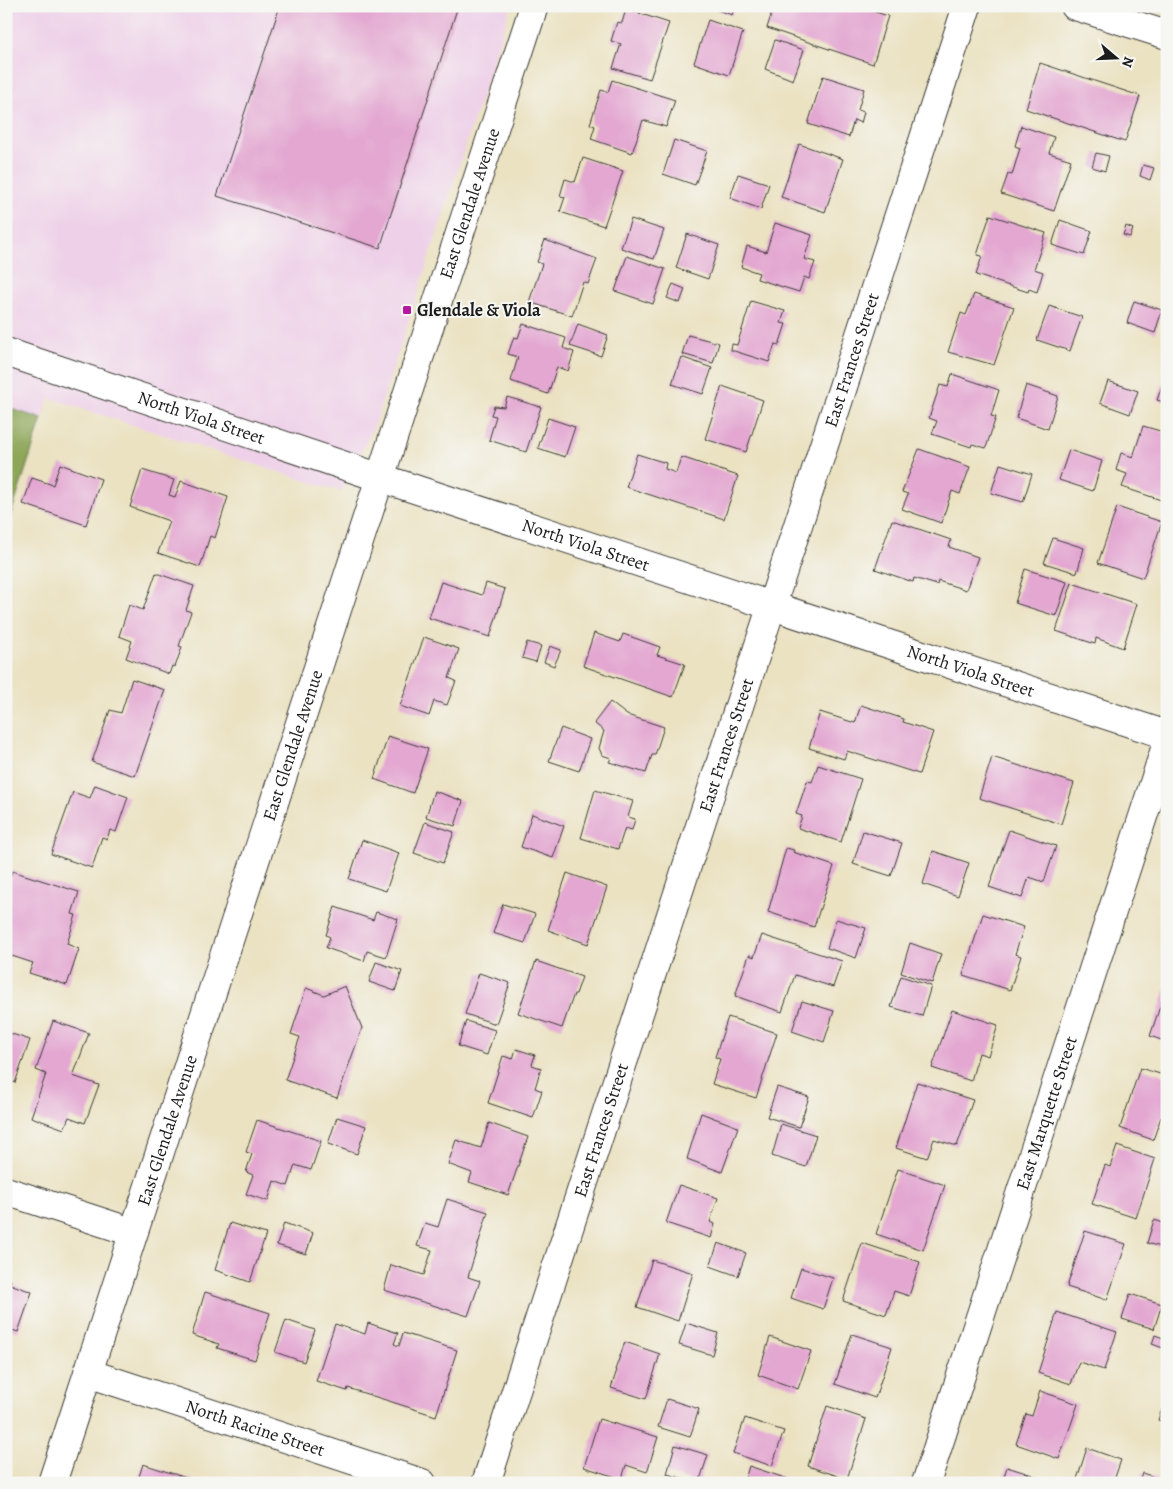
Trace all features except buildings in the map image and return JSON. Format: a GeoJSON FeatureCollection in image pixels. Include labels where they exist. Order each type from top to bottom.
{"type":"FeatureCollection","features":[{"type":"Feature","properties":{"kind":"street","name":"East Glendale Avenue"},"geometry":{"type":"LineString","coordinates":[[52,1483],[132,1232],[381,478],[534,6]]}},
{"type":"Feature","properties":{"kind":"street","name":"East Frances Street"},"geometry":{"type":"LineString","coordinates":[[486,1483],[967,6]]}},
{"type":"Feature","properties":{"kind":"street"},"geometry":{"type":"LineString","coordinates":[[1075,6],[1167,35]]}},
{"type":"Feature","properties":{"kind":"street","name":"North Viola Street"},"geometry":{"type":"LineString","coordinates":[[6,352],[381,478],[1167,735]]}},
{"type":"Feature","properties":{"kind":"street","name":"East Marquette Street"},"geometry":{"type":"LineString","coordinates":[[926,1483],[1167,743]]}},
{"type":"Feature","properties":{"kind":"street"},"geometry":{"type":"LineString","coordinates":[[6,1191],[132,1232]]}},
{"type":"Feature","properties":{"kind":"street","name":"North Racine Street"},"geometry":{"type":"LineString","coordinates":[[88,1373],[422,1483]]}},
{"type":"Feature","properties":{"kind":"shaded area"},"geometry":{"type":"Polygon","coordinates":[[[6,6],[511,6],[375,424],[341,492],[49,398],[42,419],[6,407],[6,6]]]}},
{"type":"Feature","properties":{"kind":"green space"},"geometry":{"type":"Polygon","coordinates":[[[6,407],[42,419],[6,530],[6,407]]]}},
{"type":"Feature","properties":{"kind":"place","name":"Glendale & Viola"},"geometry":{"type":"Point","coordinates":[407,310]}}]}
